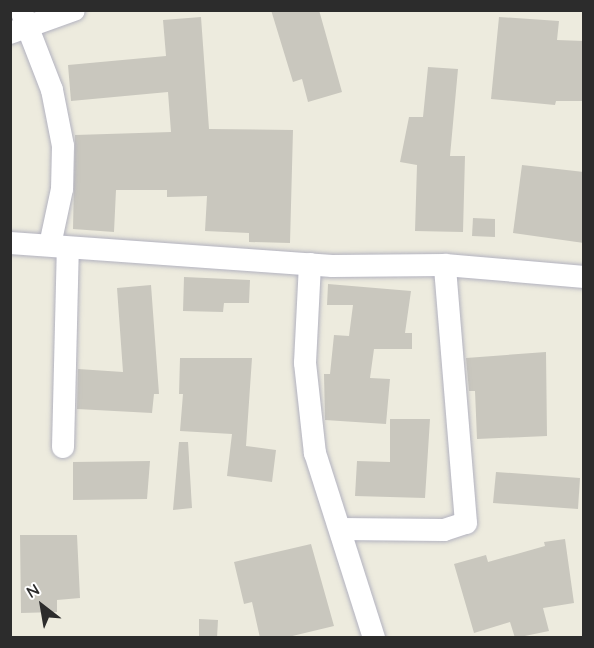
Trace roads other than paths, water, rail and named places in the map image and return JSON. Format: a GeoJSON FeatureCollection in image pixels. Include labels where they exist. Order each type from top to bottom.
{"type":"FeatureCollection","features":[{"type":"Feature","properties":{"kind":"street"},"geometry":{"type":"LineString","coordinates":[[63,447],[59,247],[63,146],[52,90],[19,24],[74,10]]}},
{"type":"Feature","properties":{"kind":"street"},"geometry":{"type":"LineString","coordinates":[[10,243],[309,264],[445,265],[584,277]]}},
{"type":"Feature","properties":{"kind":"street"},"geometry":{"type":"LineString","coordinates":[[309,264],[305,363],[315,453],[374,638]]}},
{"type":"Feature","properties":{"kind":"street"},"geometry":{"type":"LineString","coordinates":[[341,529],[444,530],[466,523],[445,265]]}}]}
